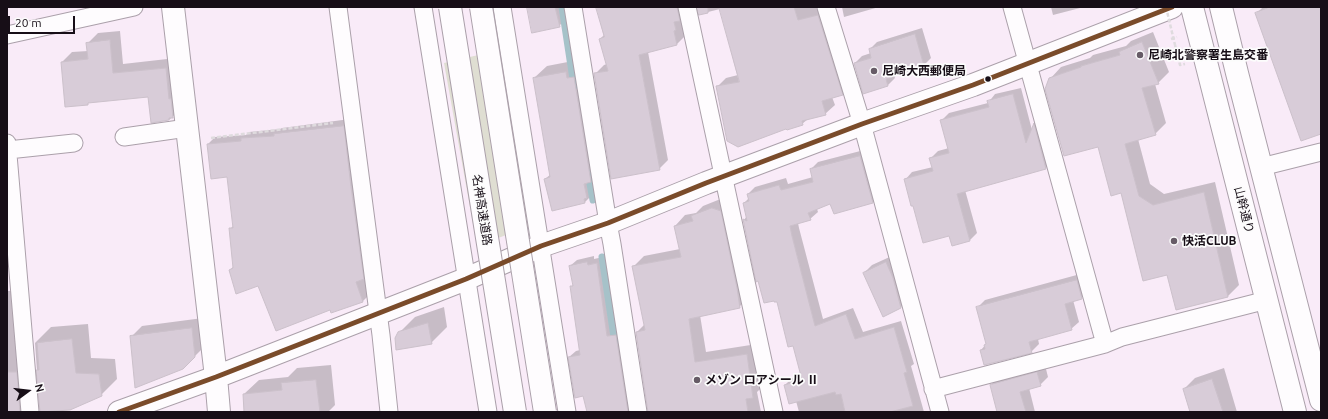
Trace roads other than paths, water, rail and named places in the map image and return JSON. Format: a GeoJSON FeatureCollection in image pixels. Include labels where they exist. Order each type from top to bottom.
{"type":"FeatureCollection","features":[{"type":"Feature","properties":{"kind":"main road"},"geometry":{"type":"LineString","coordinates":[[173,7],[219,412]]}},
{"type":"Feature","properties":{"kind":"main road","name":"名神高速道路"},"geometry":{"type":"LineString","coordinates":[[450,7],[515,412]]}},
{"type":"Feature","properties":{"kind":"main road"},"geometry":{"type":"LineString","coordinates":[[481,7],[545,412]]}},
{"type":"Feature","properties":{"kind":"main road"},"geometry":{"type":"LineString","coordinates":[[119,412],[216,377],[378,314],[466,279],[541,246],[608,223],[862,124],[973,85],[1172,7]]}},
{"type":"Feature","properties":{"kind":"main road","name":"山幹通り"},"geometry":{"type":"LineString","coordinates":[[1192,7],[1295,412]]}},
{"type":"Feature","properties":{"kind":"main road"},"geometry":{"type":"LineString","coordinates":[[1221,7],[1321,400]]}},
{"type":"Feature","properties":{"kind":"street"},"geometry":{"type":"LineString","coordinates":[[7,35],[134,7]]}},
{"type":"Feature","properties":{"kind":"street"},"geometry":{"type":"LineString","coordinates":[[338,7],[378,314],[389,412]]}},
{"type":"Feature","properties":{"kind":"street"},"geometry":{"type":"LineString","coordinates":[[424,7],[488,412]]}},
{"type":"Feature","properties":{"kind":"street"},"geometry":{"type":"LineString","coordinates":[[502,7],[541,246],[566,412]]}},
{"type":"Feature","properties":{"kind":"street"},"geometry":{"type":"LineString","coordinates":[[573,7],[638,412]]}},
{"type":"Feature","properties":{"kind":"street"},"geometry":{"type":"LineString","coordinates":[[687,7],[774,412]]}},
{"type":"Feature","properties":{"kind":"street"},"geometry":{"type":"LineString","coordinates":[[826,7],[862,124],[940,412]]}},
{"type":"Feature","properties":{"kind":"street"},"geometry":{"type":"LineString","coordinates":[[1012,7],[1105,344]]}},
{"type":"Feature","properties":{"kind":"street"},"geometry":{"type":"LineString","coordinates":[[124,137],[188,134]]}},
{"type":"Feature","properties":{"kind":"street"},"geometry":{"type":"LineString","coordinates":[[30,412],[7,147],[74,143]]}},
{"type":"Feature","properties":{"kind":"street"},"geometry":{"type":"LineString","coordinates":[[1261,167],[1321,152]]}},
{"type":"Feature","properties":{"kind":"street"},"geometry":{"type":"LineString","coordinates":[[933,389],[1105,344],[1122,337],[1267,300]]}},
{"type":"Feature","properties":{"kind":"waterway"},"geometry":{"type":"LineString","coordinates":[[562,7],[574,86]]}},
{"type":"Feature","properties":{"kind":"waterway"},"geometry":{"type":"LineString","coordinates":[[588,173],[593,200]]}},
{"type":"Feature","properties":{"kind":"waterway"},"geometry":{"type":"LineString","coordinates":[[602,257],[615,344]]}},
{"type":"Feature","properties":{"kind":"place","name":"尼崎北警察署生島交番"},"geometry":{"type":"Point","coordinates":[1140,55]}},
{"type":"Feature","properties":{"kind":"place","name":"尼崎大西郵便局"},"geometry":{"type":"Point","coordinates":[874,71]}},
{"type":"Feature","properties":{"kind":"place","name":"快活CLUB"},"geometry":{"type":"Point","coordinates":[1174,241]}},
{"type":"Feature","properties":{"kind":"place","name":"メゾン ロアシール Ⅱ"},"geometry":{"type":"Point","coordinates":[697,380]}}]}
